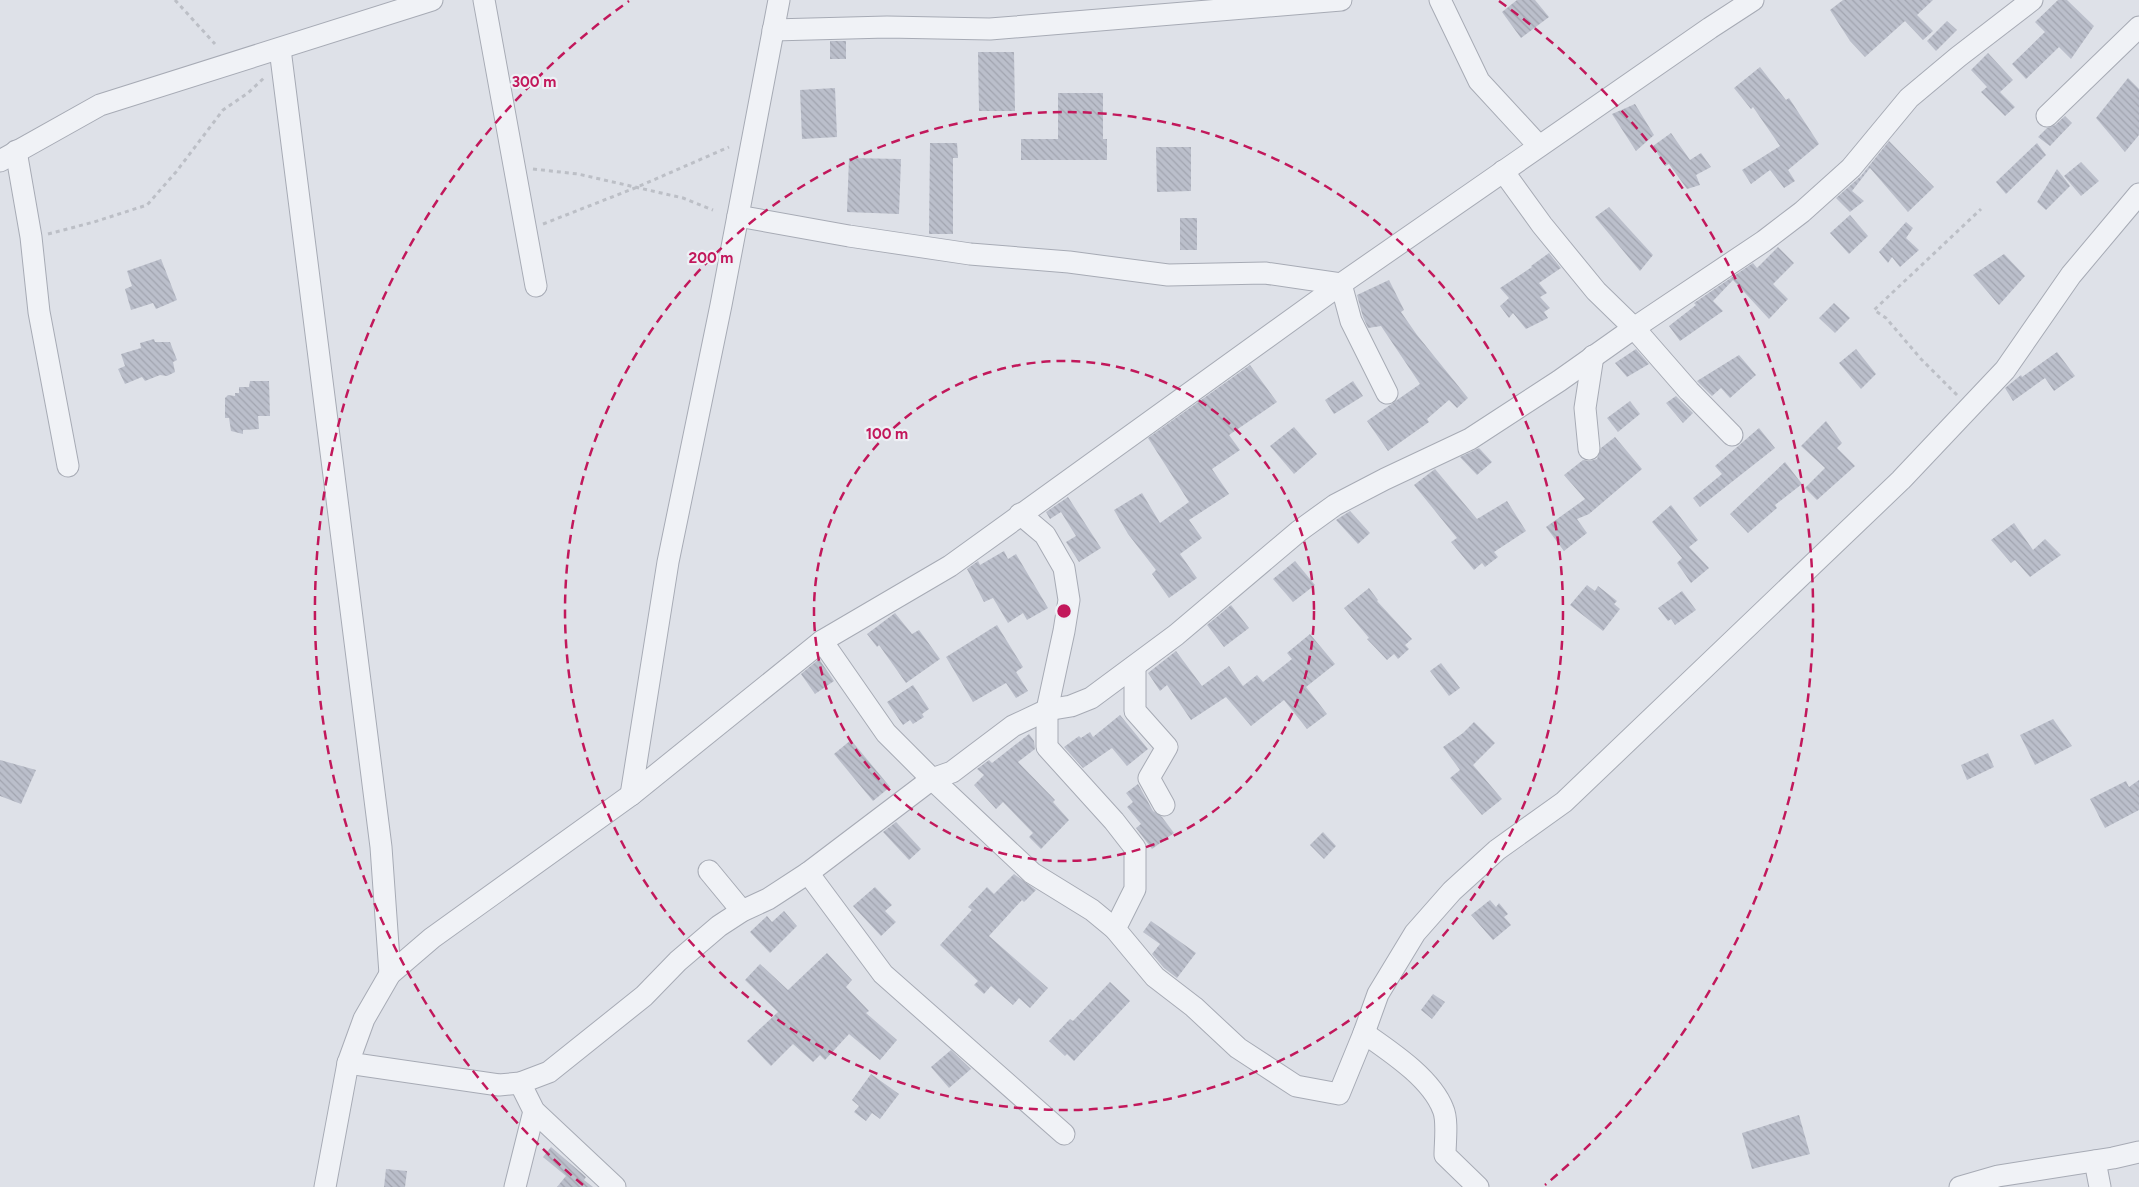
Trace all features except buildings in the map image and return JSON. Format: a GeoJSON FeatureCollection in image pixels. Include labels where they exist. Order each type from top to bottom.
{"type":"FeatureCollection","features":[{"type":"Feature","properties":{"kind":"street"},"geometry":{"type":"LineString","coordinates":[[68,466],[39,312],[31,237],[4,157],[100,105],[280,49],[408,4],[432,0]]}},
{"type":"Feature","properties":{"kind":"street"},"geometry":{"type":"LineString","coordinates":[[484,0],[536,286]]}},
{"type":"Feature","properties":{"kind":"street"},"geometry":{"type":"LineString","coordinates":[[631,795],[668,562],[738,216],[779,0]]}},
{"type":"Feature","properties":{"kind":"street"},"geometry":{"type":"LineString","coordinates":[[773,30],[887,27],[990,29],[1340,0]]}},
{"type":"Feature","properties":{"kind":"street"},"geometry":{"type":"LineString","coordinates":[[1440,0],[1478,81],[1539,146]]}},
{"type":"Feature","properties":{"kind":"street"},"geometry":{"type":"LineString","coordinates":[[325,1187],[348,1063],[364,1019],[390,974],[432,938],[631,795],[822,641],[950,566],[1341,284],[1753,0]]}},
{"type":"Feature","properties":{"kind":"street"},"geometry":{"type":"LineString","coordinates":[[348,1063],[499,1085],[520,1083],[549,1072],[644,996],[678,961],[719,926],[742,911],[768,899],[808,873],[932,780],[952,772],[1013,726],[1047,710],[1071,706],[1091,698],[1176,635],[1299,531],[1334,505],[1470,439],[1764,241],[1802,212],[1861,158],[1910,98],[1958,57],[2032,0]]}},
{"type":"Feature","properties":{"kind":"street"},"geometry":{"type":"LineString","coordinates":[[2047,116],[2139,27]]}},
{"type":"Feature","properties":{"kind":"street"},"geometry":{"type":"LineString","coordinates":[[280,49],[381,847],[390,974]]}},
{"type":"Feature","properties":{"kind":"street"},"geometry":{"type":"LineString","coordinates":[[1503,171],[1542,225],[1590,283],[1732,435]]}},
{"type":"Feature","properties":{"kind":"street"},"geometry":{"type":"LineString","coordinates":[[822,641],[886,733],[932,780],[1032,873],[1092,910],[1115,928],[1155,977],[1194,1007],[1238,1048],[1296,1086],[1339,1094],[1378,994],[1415,933],[1452,891],[1497,850],[1571,796],[1901,480],[2006,370],[2071,275],[2139,194]]}},
{"type":"Feature","properties":{"kind":"street"},"geometry":{"type":"LineString","coordinates":[[738,216],[849,236],[970,254],[1069,262],[1168,275],[1266,273],[1341,284]]}},
{"type":"Feature","properties":{"kind":"street"},"geometry":{"type":"LineString","coordinates":[[1341,284],[1351,321],[1387,393]]}},
{"type":"Feature","properties":{"kind":"street"},"geometry":{"type":"LineString","coordinates":[[1589,449],[1585,408],[1594,356]]}},
{"type":"Feature","properties":{"kind":"street"},"geometry":{"type":"LineString","coordinates":[[1020,514],[1045,535],[1064,568],[1068,600],[1064,631],[1047,710],[1047,747],[1114,821],[1135,848],[1135,888],[1115,928]]}},
{"type":"Feature","properties":{"kind":"street"},"geometry":{"type":"LineString","coordinates":[[1135,666],[1135,711],[1167,747],[1149,778],[1164,805]]}},
{"type":"Feature","properties":{"kind":"street"},"geometry":{"type":"LineString","coordinates":[[709,871],[742,911]]}},
{"type":"Feature","properties":{"kind":"street"},"geometry":{"type":"LineString","coordinates":[[808,873],[882,974],[1064,1134]]}},
{"type":"Feature","properties":{"kind":"street"},"geometry":{"type":"LineString","coordinates":[[1364,1033],[1393,1053],[1431,1088],[1444,1111],[1444,1155],[1478,1187]]}},
{"type":"Feature","properties":{"kind":"street"},"geometry":{"type":"LineString","coordinates":[[520,1083],[534,1111],[615,1187]]}},
{"type":"Feature","properties":{"kind":"street"},"geometry":{"type":"LineString","coordinates":[[515,1187],[534,1111]]}},
{"type":"Feature","properties":{"kind":"street"},"geometry":{"type":"LineString","coordinates":[[1960,1187],[1998,1176],[2139,1152]]}},
{"type":"Feature","properties":{"kind":"street"},"geometry":{"type":"LineString","coordinates":[[2095,1161],[2100,1187]]}},
{"type":"Feature","properties":{"kind":"path"},"geometry":{"type":"LineString","coordinates":[[175,0],[215,44]]}},
{"type":"Feature","properties":{"kind":"path"},"geometry":{"type":"LineString","coordinates":[[45,235],[72,229],[147,205],[176,172],[223,110],[248,93],[267,74]]}},
{"type":"Feature","properties":{"kind":"path"},"geometry":{"type":"LineString","coordinates":[[543,224],[729,148]]}},
{"type":"Feature","properties":{"kind":"path"},"geometry":{"type":"LineString","coordinates":[[525,168],[578,174],[683,198],[713,210]]}},
{"type":"Feature","properties":{"kind":"path"},"geometry":{"type":"LineString","coordinates":[[1970,408],[1921,359],[1886,318],[1874,310],[1981,209]]}}]}
